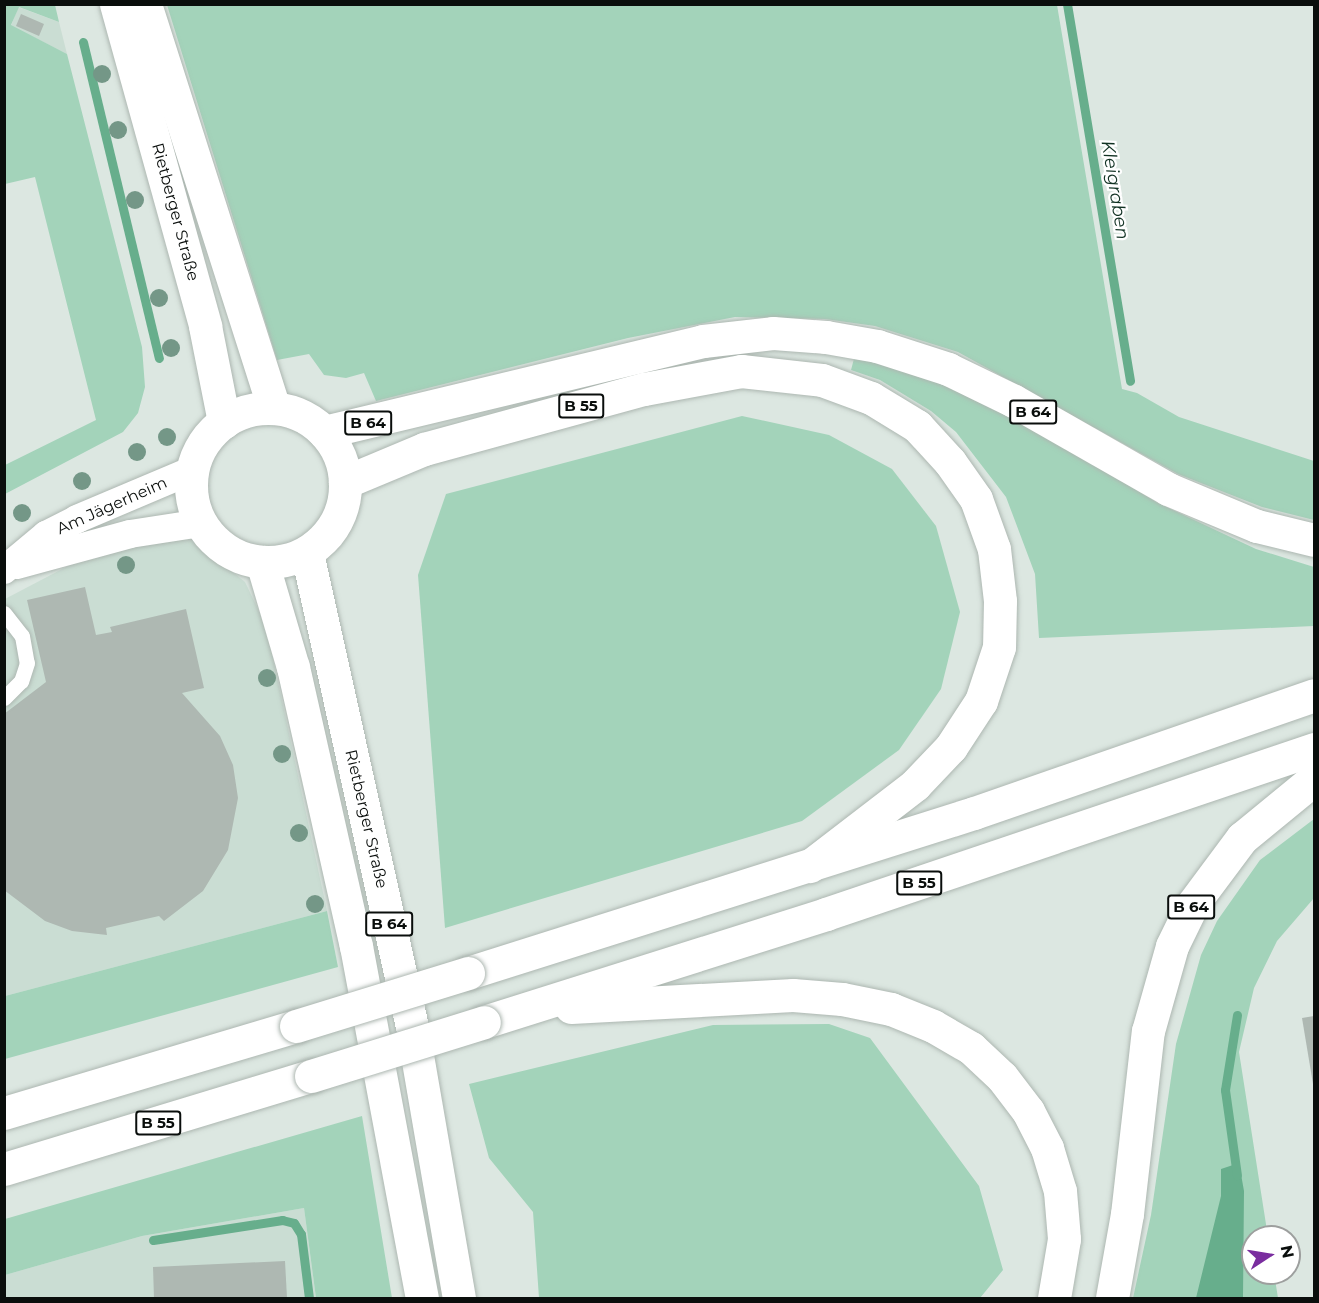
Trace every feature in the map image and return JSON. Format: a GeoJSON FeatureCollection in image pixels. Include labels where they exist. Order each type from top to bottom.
{"type":"FeatureCollection","features":[{"type":"Feature","properties":{"kind":"main road","name":"Rietberger Straße"},"geometry":{"type":"LineString","coordinates":[[116,4],[205,326],[224,422]]}},
{"type":"Feature","properties":{"kind":"main road","name":"Rietberger Straße"},"geometry":{"type":"LineString","coordinates":[[146,4],[274,408]]}},
{"type":"Feature","properties":{"kind":"main road","name":"B 64"},"geometry":{"type":"LineString","coordinates":[[324,432],[703,341],[773,333],[826,337],[877,346],[948,369],[1014,401],[1168,489],[1257,526],[1314,540]]}},
{"type":"Feature","properties":{"kind":"main road","name":"B 55"},"geometry":{"type":"LineString","coordinates":[[345,482],[424,449],[644,389],[741,371],[822,380],[872,398],[917,426],[950,462],[976,499],[994,549],[1000,601],[999,647],[981,700],[951,747],[915,785],[810,866]]}},
{"type":"Feature","properties":{"kind":"main road"},"geometry":{"type":"LineString","coordinates":[[274,408],[309,420],[324,432],[339,455],[345,482],[342,510],[328,534],[307,552],[285,561],[262,562],[238,556],[217,543],[201,523],[192,498],[193,470],[210,435],[224,422],[256,409],[274,408]]}},
{"type":"Feature","properties":{"kind":"main road","name":"Rietberger Straße"},"geometry":{"type":"LineString","coordinates":[[307,552],[413,1032],[459,1299]]}},
{"type":"Feature","properties":{"kind":"main road","name":"B 64"},"geometry":{"type":"LineString","coordinates":[[262,562],[293,667],[356,946],[422,1299]]}},
{"type":"Feature","properties":{"kind":"main road","name":"B 55"},"geometry":{"type":"LineString","coordinates":[[4,1113],[296,1026],[810,866],[1314,695]]}},
{"type":"Feature","properties":{"kind":"main road","name":"B 55"},"geometry":{"type":"LineString","coordinates":[[4,1169],[826,915],[1314,749]]}},
{"type":"Feature","properties":{"kind":"main road","name":"B 64"},"geometry":{"type":"LineString","coordinates":[[1112,1299],[1126,1214],[1148,1031],[1172,946],[1192,906],[1242,838],[1314,778]]}},
{"type":"Feature","properties":{"kind":"main road","name":"B 55"},"geometry":{"type":"LineString","coordinates":[[522,1010],[793,995],[842,999],[891,1009],[933,1026],[971,1048],[1002,1077],[1028,1111],[1047,1148],[1060,1191],[1064,1239],[1054,1299]]}},
{"type":"Feature","properties":{"kind":"street","name":"Am Jägerheim"},"geometry":{"type":"LineString","coordinates":[[5,569],[46,535],[77,519],[193,470]]}},
{"type":"Feature","properties":{"kind":"street","name":"Am Jägerheim"},"geometry":{"type":"LineString","coordinates":[[5,569],[130,534],[201,523]]}},
{"type":"Feature","properties":{"kind":"lane"},"geometry":{"type":"LineString","coordinates":[[4,613],[22,636],[27,663],[21,681],[4,698]]}},
{"type":"Feature","properties":{"kind":"shaded area"},"geometry":{"type":"Polygon","coordinates":[[[5,4],[55,5],[59,22],[19,7],[11,25],[67,54],[142,347],[145,387],[138,413],[123,432],[5,494],[5,465],[96,420],[35,177],[5,184],[5,4]]]}},
{"type":"Feature","properties":{"kind":"shaded area"},"geometry":{"type":"Polygon","coordinates":[[[167,5],[1057,5],[1122,389],[1137,393],[1179,417],[1314,461],[1314,520],[1262,507],[1178,474],[958,352],[875,326],[825,319],[735,317],[628,338],[376,401],[364,373],[346,378],[324,375],[309,354],[277,360],[167,5]]]}},
{"type":"Feature","properties":{"kind":"shaded area"},"geometry":{"type":"Polygon","coordinates":[[[18,7],[59,22],[67,54],[11,26],[18,7]]]}},
{"type":"Feature","properties":{"kind":"shaded area"},"geometry":{"type":"Polygon","coordinates":[[[855,355],[938,379],[1005,413],[1158,503],[1256,549],[1314,567],[1314,626],[1039,638],[1035,574],[1006,497],[956,432],[931,411],[880,380],[851,370],[855,355]]]}},
{"type":"Feature","properties":{"kind":"shaded area"},"geometry":{"type":"Polygon","coordinates":[[[742,416],[829,435],[892,469],[936,526],[960,612],[941,689],[899,750],[802,821],[445,928],[418,575],[446,494],[742,416]]]}},
{"type":"Feature","properties":{"kind":"shaded area"},"geometry":{"type":"Polygon","coordinates":[[[191,538],[245,582],[266,626],[327,911],[5,996],[5,599],[85,557],[135,544],[191,538]]]}},
{"type":"Feature","properties":{"kind":"shaded area"},"geometry":{"type":"Polygon","coordinates":[[[1314,819],[1314,898],[1277,941],[1254,988],[1239,1052],[1266,1225],[1241,1225],[1241,1285],[1276,1285],[1278,1298],[1133,1298],[1151,1215],[1176,1044],[1201,955],[1217,921],[1260,860],[1314,819]]]}},
{"type":"Feature","properties":{"kind":"shaded area"},"geometry":{"type":"Polygon","coordinates":[[[327,911],[338,967],[5,1059],[5,996],[327,911]]]}},
{"type":"Feature","properties":{"kind":"shaded area"},"geometry":{"type":"Polygon","coordinates":[[[829,1024],[870,1038],[979,1186],[1003,1270],[980,1298],[539,1298],[533,1212],[489,1158],[469,1084],[713,1025],[829,1024]]]}},
{"type":"Feature","properties":{"kind":"shaded area"},"geometry":{"type":"Polygon","coordinates":[[[362,1116],[392,1298],[316,1298],[304,1208],[142,1236],[5,1275],[5,1219],[362,1116]]]}},
{"type":"Feature","properties":{"kind":"shaded area"},"geometry":{"type":"Polygon","coordinates":[[[1239,1163],[1244,1191],[1244,1225],[1241,1225],[1243,1298],[1196,1298],[1221,1196],[1221,1169],[1239,1163]]]}},
{"type":"Feature","properties":{"kind":"shaded area"},"geometry":{"type":"Polygon","coordinates":[[[304,1208],[316,1298],[5,1298],[5,1275],[142,1236],[304,1208]]]}},
{"type":"Feature","properties":{"kind":"building"},"geometry":{"type":"Polygon","coordinates":[[[21,14],[44,24],[39,36],[16,26],[21,14]]]}},
{"type":"Feature","properties":{"kind":"building"},"geometry":{"type":"Polygon","coordinates":[[[85,587],[96,635],[112,632],[110,627],[186,609],[204,688],[182,693],[220,736],[233,765],[238,798],[228,850],[203,891],[164,921],[159,916],[106,928],[107,935],[72,931],[45,921],[4,890],[4,714],[46,682],[27,600],[85,587]]]}},
{"type":"Feature","properties":{"kind":"building"},"geometry":{"type":"Polygon","coordinates":[[[1314,1016],[1314,1084],[1313,1084],[1302,1018],[1314,1016]]]}},
{"type":"Feature","properties":{"kind":"building"},"geometry":{"type":"Polygon","coordinates":[[[285,1261],[287,1298],[154,1298],[153,1267],[285,1261]]]}},
{"type":"Feature","properties":{"kind":"waterway","name":"Kleigraben"},"geometry":{"type":"LineString","coordinates":[[1067,4],[1130,381]]}},
{"type":"Feature","properties":{"kind":"waterway"},"geometry":{"type":"LineString","coordinates":[[83,42],[159,358]]}},
{"type":"Feature","properties":{"kind":"waterway","name":"Kleigraben"},"geometry":{"type":"LineString","coordinates":[[1237,1015],[1225,1090],[1237,1175]]}},
{"type":"Feature","properties":{"kind":"waterway"},"geometry":{"type":"LineString","coordinates":[[153,1240],[282,1220],[294,1223],[301,1234],[309,1298]]}}]}
